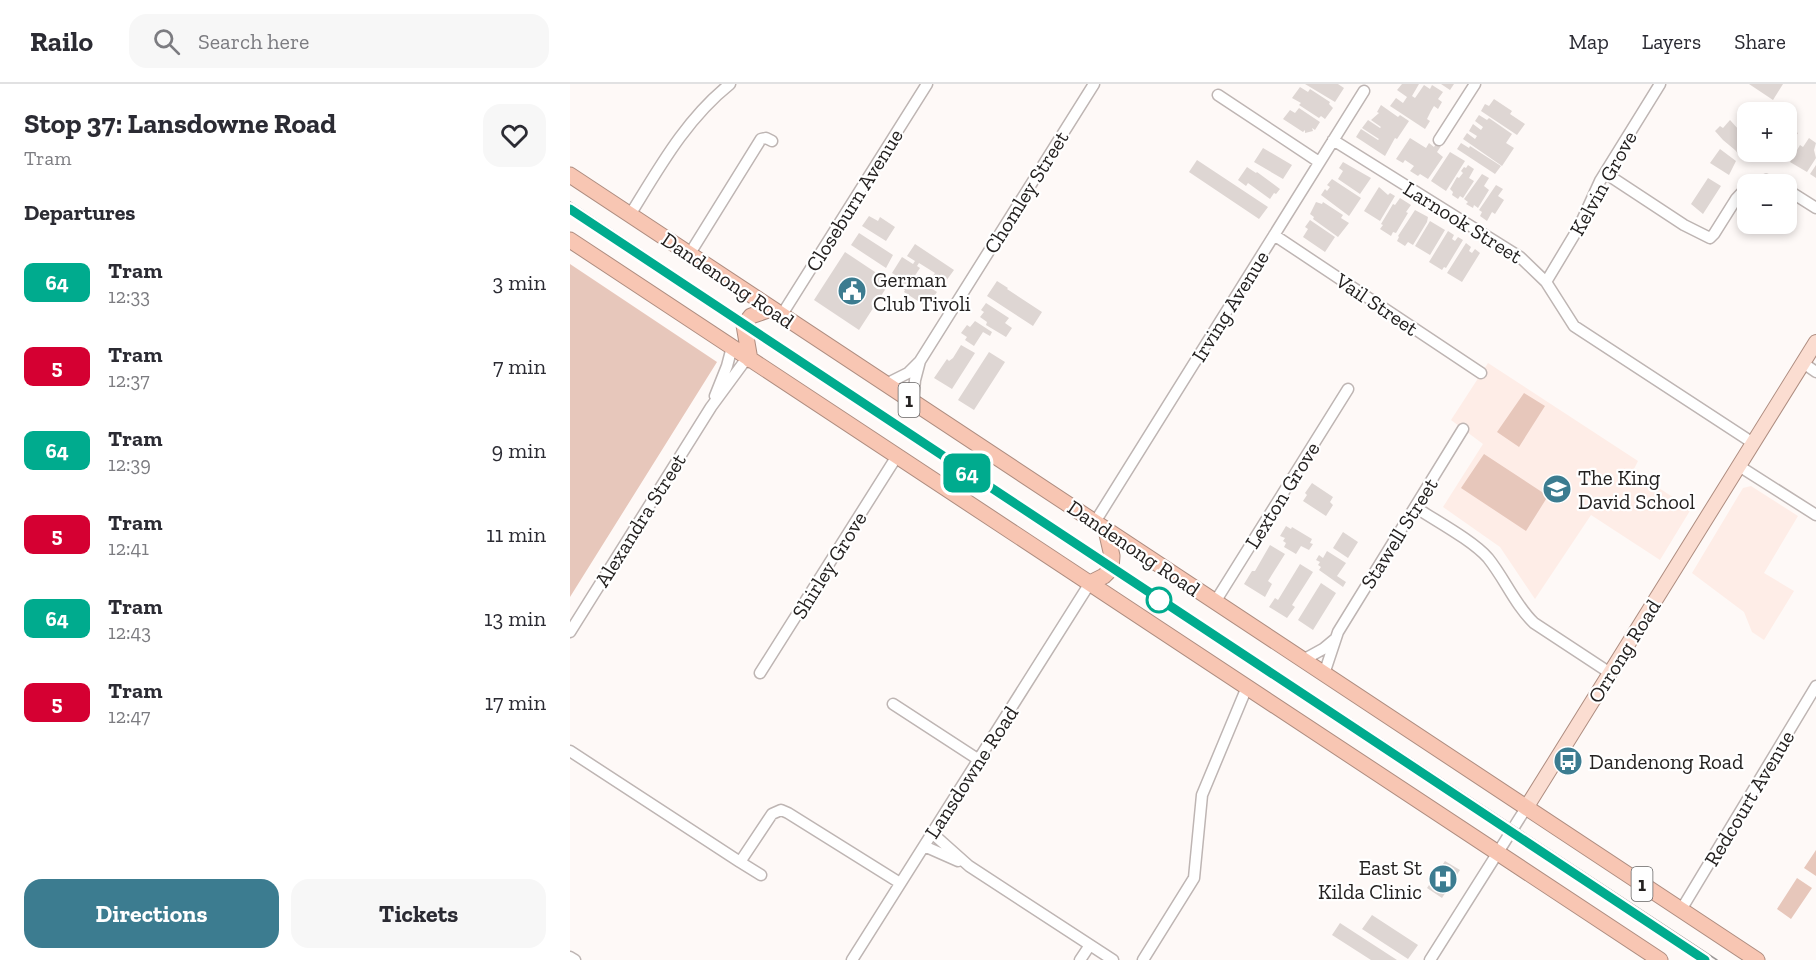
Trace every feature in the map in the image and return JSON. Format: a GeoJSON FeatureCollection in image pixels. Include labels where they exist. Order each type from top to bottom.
{"type":"FeatureCollection","features":[{"type":"Feature","properties":{"kind":"highway","name":"Dandenong Road"},"geometry":{"type":"LineString","coordinates":[[570,176],[1757,960]]}},
{"type":"Feature","properties":{"kind":"highway"},"geometry":{"type":"LineString","coordinates":[[570,240],[1660,960]]}},
{"type":"Feature","properties":{"kind":"highway"},"geometry":{"type":"LineString","coordinates":[[749,359],[744,326],[751,316],[776,313]]}},
{"type":"Feature","properties":{"kind":"highway"},"geometry":{"type":"LineString","coordinates":[[1090,584],[1112,569],[1112,556],[1101,526]]}},
{"type":"Feature","properties":{"kind":"main road","name":"Orrong Road"},"geometry":{"type":"LineString","coordinates":[[1526,808],[1816,342]]}},
{"type":"Feature","properties":{"kind":"street"},"geometry":{"type":"LineString","coordinates":[[630,215],[684,130],[706,105],[730,84]]}},
{"type":"Feature","properties":{"kind":"street","name":"Closeburn Avenue"},"geometry":{"type":"LineString","coordinates":[[776,313],[927,84]]}},
{"type":"Feature","properties":{"kind":"street","name":"Chomley Street"},"geometry":{"type":"LineString","coordinates":[[886,384],[908,373],[920,361],[1094,84]]}},
{"type":"Feature","properties":{"kind":"street"},"geometry":{"type":"LineString","coordinates":[[1439,140],[1475,84]]}},
{"type":"Feature","properties":{"kind":"street","name":"Kelvin Grove"},"geometry":{"type":"LineString","coordinates":[[1545,282],[1580,227],[1605,173],[1660,84]]}},
{"type":"Feature","properties":{"kind":"street","name":"Irving Avenue"},"geometry":{"type":"LineString","coordinates":[[1101,526],[1274,235],[1364,91]]}},
{"type":"Feature","properties":{"kind":"street"},"geometry":{"type":"LineString","coordinates":[[1218,95],[1320,162]]}},
{"type":"Feature","properties":{"kind":"street"},"geometry":{"type":"LineString","coordinates":[[689,255],[761,139],[766,138],[772,141]]}},
{"type":"Feature","properties":{"kind":"street","name":"Larnook Street"},"geometry":{"type":"LineString","coordinates":[[1333,140],[1520,257],[1545,282],[1574,326],[1753,443]]}},
{"type":"Feature","properties":{"kind":"street"},"geometry":{"type":"LineString","coordinates":[[1605,173],[1696,232],[1710,238],[1737,201]]}},
{"type":"Feature","properties":{"kind":"street"},"geometry":{"type":"LineString","coordinates":[[1797,196],[1816,208]]}},
{"type":"Feature","properties":{"kind":"street","name":"Vail Street"},"geometry":{"type":"LineString","coordinates":[[1274,235],[1480,373]]}},
{"type":"Feature","properties":{"kind":"street","name":"Alexandra Street"},"geometry":{"type":"LineString","coordinates":[[711,407],[732,347]]}},
{"type":"Feature","properties":{"kind":"street","name":"Alexandra Street"},"geometry":{"type":"LineString","coordinates":[[570,632],[711,407],[749,359]]}},
{"type":"Feature","properties":{"kind":"street","name":"Chomley Street"},"geometry":{"type":"LineString","coordinates":[[913,402],[920,361]]}},
{"type":"Feature","properties":{"kind":"street"},"geometry":{"type":"LineString","coordinates":[[1803,363],[1816,372]]}},
{"type":"Feature","properties":{"kind":"street","name":"Lexton Grove"},"geometry":{"type":"LineString","coordinates":[[1215,602],[1348,389]]}},
{"type":"Feature","properties":{"kind":"street","name":"Stawell Street"},"geometry":{"type":"LineString","coordinates":[[1324,674],[1335,638],[1463,429]]}},
{"type":"Feature","properties":{"kind":"street","name":"Shirley Grove"},"geometry":{"type":"LineString","coordinates":[[760,673],[897,456]]}},
{"type":"Feature","properties":{"kind":"street"},"geometry":{"type":"LineString","coordinates":[[1739,466],[1816,515]]}},
{"type":"Feature","properties":{"kind":"street"},"geometry":{"type":"LineString","coordinates":[[1415,507],[1483,553],[1534,623],[1610,673]]}},
{"type":"Feature","properties":{"kind":"street","name":"Lansdowne Road"},"geometry":{"type":"LineString","coordinates":[[852,960],[1090,584]]}},
{"type":"Feature","properties":{"kind":"street","name":"Stawell Street"},"geometry":{"type":"LineString","coordinates":[[1303,660],[1323,649],[1335,638]]}},
{"type":"Feature","properties":{"kind":"street","name":"Redcourt Avenue"},"geometry":{"type":"LineString","coordinates":[[1681,910],[1816,686]]}},
{"type":"Feature","properties":{"kind":"street"},"geometry":{"type":"LineString","coordinates":[[1143,960],[1194,878],[1202,795],[1247,687]]}},
{"type":"Feature","properties":{"kind":"street"},"geometry":{"type":"LineString","coordinates":[[893,704],[979,760]]}},
{"type":"Feature","properties":{"kind":"street"},"geometry":{"type":"LineString","coordinates":[[570,751],[760,875]]}},
{"type":"Feature","properties":{"kind":"street","name":"Orrong Road"},"geometry":{"type":"LineString","coordinates":[[1430,960],[1526,808]]}},
{"type":"Feature","properties":{"kind":"street"},"geometry":{"type":"LineString","coordinates":[[740,862],[772,814],[781,810],[900,883]]}},
{"type":"Feature","properties":{"kind":"street"},"geometry":{"type":"LineString","coordinates":[[932,833],[969,866],[1113,960]]}},
{"type":"Feature","properties":{"kind":"street"},"geometry":{"type":"LineString","coordinates":[[924,846],[969,866]]}},
{"type":"Feature","properties":{"kind":"street"},"geometry":{"type":"LineString","coordinates":[[1080,960],[1090,945]]}},
{"type":"Feature","properties":{"kind":"street"},"geometry":{"type":"LineString","coordinates":[[570,957],[575,960]]}},
{"type":"Feature","properties":{"kind":"shaded area"},"geometry":{"type":"Polygon","coordinates":[[[570,264],[717,362],[570,597],[570,264]]]}},
{"type":"Feature","properties":{"kind":"shaded area","name":"The King David School"},"geometry":{"type":"Polygon","coordinates":[[[1488,363],[1638,461],[1633,471],[1691,509],[1660,560],[1591,515],[1535,599],[1500,547],[1443,507],[1483,444],[1451,420],[1488,363]]]}},
{"type":"Feature","properties":{"kind":"shaded area"},"geometry":{"type":"Polygon","coordinates":[[[1524,393],[1545,406],[1519,447],[1497,432],[1524,393]]]}},
{"type":"Feature","properties":{"kind":"shaded area"},"geometry":{"type":"Polygon","coordinates":[[[1484,454],[1548,496],[1526,531],[1461,488],[1484,454]]]}},
{"type":"Feature","properties":{"kind":"shaded area"},"geometry":{"type":"Polygon","coordinates":[[[1751,486],[1798,516],[1764,573],[1794,591],[1764,640],[1752,632],[1744,612],[1692,573],[1743,488],[1751,486]]]}},
{"type":"Feature","properties":{"kind":"shaded area"},"geometry":{"type":"Polygon","coordinates":[[[1816,850],[1816,876],[1804,868],[1816,850]]]}},
{"type":"Feature","properties":{"kind":"shaded area"},"geometry":{"type":"Polygon","coordinates":[[[1797,878],[1812,888],[1791,919],[1777,909],[1797,878]]]}},
{"type":"Feature","properties":{"kind":"building"},"geometry":{"type":"Polygon","coordinates":[[[1305,84],[1338,84],[1344,88],[1335,102],[1305,84]]]}},
{"type":"Feature","properties":{"kind":"building"},"geometry":{"type":"Polygon","coordinates":[[[1402,84],[1419,84],[1412,96],[1415,98],[1424,85],[1430,89],[1432,85],[1443,92],[1438,99],[1442,102],[1438,109],[1434,106],[1425,129],[1390,106],[1396,98],[1403,103],[1407,97],[1397,90],[1402,84]]]}},
{"type":"Feature","properties":{"kind":"building"},"geometry":{"type":"Polygon","coordinates":[[[1441,84],[1454,84],[1450,90],[1441,84]]]}},
{"type":"Feature","properties":{"kind":"building"},"geometry":{"type":"Polygon","coordinates":[[[1749,84],[1783,84],[1773,100],[1749,84]]]}},
{"type":"Feature","properties":{"kind":"building"},"geometry":{"type":"Polygon","coordinates":[[[1300,87],[1308,92],[1310,89],[1330,102],[1333,108],[1325,119],[1321,116],[1319,118],[1292,98],[1300,87]]]}},
{"type":"Feature","properties":{"kind":"building"},"geometry":{"type":"Polygon","coordinates":[[[1494,99],[1512,111],[1510,114],[1525,124],[1517,135],[1481,111],[1485,104],[1489,106],[1494,99]]]}},
{"type":"Feature","properties":{"kind":"building"},"geometry":{"type":"Polygon","coordinates":[[[1381,105],[1398,117],[1400,115],[1409,121],[1397,139],[1395,138],[1385,156],[1356,137],[1361,129],[1379,139],[1362,128],[1368,120],[1381,127],[1371,120],[1379,113],[1377,112],[1381,105]]]}},
{"type":"Feature","properties":{"kind":"building"},"geometry":{"type":"Polygon","coordinates":[[[1299,108],[1320,122],[1315,130],[1312,128],[1313,131],[1305,133],[1305,130],[1303,132],[1283,119],[1290,110],[1295,113],[1299,108]]]}},
{"type":"Feature","properties":{"kind":"building"},"geometry":{"type":"Polygon","coordinates":[[[1479,115],[1487,120],[1489,118],[1512,134],[1506,143],[1514,148],[1502,166],[1463,139],[1467,133],[1475,139],[1477,136],[1469,131],[1473,124],[1481,130],[1483,127],[1475,121],[1479,115]]]}},
{"type":"Feature","properties":{"kind":"building"},"geometry":{"type":"Polygon","coordinates":[[[1730,120],[1737,128],[1737,152],[1715,131],[1720,126],[1723,128],[1730,120]]]}},
{"type":"Feature","properties":{"kind":"building"},"geometry":{"type":"Polygon","coordinates":[[[1410,138],[1426,148],[1429,143],[1434,147],[1438,140],[1443,143],[1437,152],[1443,157],[1428,179],[1410,171],[1414,166],[1405,160],[1403,163],[1396,159],[1410,138]]]}},
{"type":"Feature","properties":{"kind":"building"},"geometry":{"type":"Polygon","coordinates":[[[1809,138],[1816,143],[1814,150],[1816,158],[1807,172],[1790,162],[1797,162],[1797,150],[1800,145],[1803,147],[1809,138]]]}},
{"type":"Feature","properties":{"kind":"building"},"geometry":{"type":"Polygon","coordinates":[[[1461,143],[1469,148],[1470,146],[1501,166],[1495,174],[1457,149],[1461,143]]]}},
{"type":"Feature","properties":{"kind":"building"},"geometry":{"type":"Polygon","coordinates":[[[1263,148],[1292,165],[1283,179],[1254,162],[1263,148]]]}},
{"type":"Feature","properties":{"kind":"building"},"geometry":{"type":"Polygon","coordinates":[[[1720,149],[1736,161],[1729,175],[1710,163],[1720,149]]]}},
{"type":"Feature","properties":{"kind":"building"},"geometry":{"type":"Polygon","coordinates":[[[1450,152],[1465,161],[1446,191],[1431,181],[1450,152]]]}},
{"type":"Feature","properties":{"kind":"building"},"geometry":{"type":"Polygon","coordinates":[[[1197,160],[1268,207],[1259,219],[1189,172],[1197,160]]]}},
{"type":"Feature","properties":{"kind":"building"},"geometry":{"type":"Polygon","coordinates":[[[1343,162],[1371,178],[1360,194],[1338,179],[1343,171],[1339,168],[1343,162]]]}},
{"type":"Feature","properties":{"kind":"building"},"geometry":{"type":"Polygon","coordinates":[[[1468,165],[1474,169],[1469,178],[1474,181],[1463,198],[1460,196],[1458,199],[1452,195],[1453,192],[1450,189],[1457,177],[1459,178],[1463,173],[1461,171],[1464,167],[1468,165]]]}},
{"type":"Feature","properties":{"kind":"building"},"geometry":{"type":"Polygon","coordinates":[[[1816,165],[1816,178],[1810,174],[1816,165]]]}},
{"type":"Feature","properties":{"kind":"building"},"geometry":{"type":"Polygon","coordinates":[[[1247,167],[1280,189],[1270,199],[1248,183],[1246,186],[1238,180],[1247,167]]]}},
{"type":"Feature","properties":{"kind":"building"},"geometry":{"type":"Polygon","coordinates":[[[1482,174],[1489,178],[1484,186],[1489,190],[1478,208],[1474,205],[1473,208],[1466,204],[1468,202],[1464,199],[1482,174]]]}},
{"type":"Feature","properties":{"kind":"building"},"geometry":{"type":"Polygon","coordinates":[[[1708,178],[1721,186],[1703,214],[1691,204],[1708,178]]]}},
{"type":"Feature","properties":{"kind":"building"},"geometry":{"type":"Polygon","coordinates":[[[1332,179],[1361,198],[1349,216],[1321,195],[1325,189],[1327,191],[1330,187],[1327,185],[1332,179]]]}},
{"type":"Feature","properties":{"kind":"building"},"geometry":{"type":"Polygon","coordinates":[[[1496,185],[1503,189],[1498,196],[1504,200],[1495,214],[1492,212],[1487,221],[1480,216],[1482,212],[1479,210],[1496,185]]]}},
{"type":"Feature","properties":{"kind":"building"},"geometry":{"type":"Polygon","coordinates":[[[1379,187],[1388,195],[1390,193],[1395,196],[1380,221],[1364,211],[1379,187]]]}},
{"type":"Feature","properties":{"kind":"building"},"geometry":{"type":"Polygon","coordinates":[[[1400,198],[1411,205],[1396,233],[1393,232],[1391,236],[1380,229],[1383,225],[1381,224],[1393,204],[1395,205],[1400,198]]]}},
{"type":"Feature","properties":{"kind":"building"},"geometry":{"type":"Polygon","coordinates":[[[1316,202],[1322,204],[1323,202],[1343,215],[1341,218],[1349,223],[1338,237],[1313,219],[1314,217],[1310,214],[1316,202]]]}},
{"type":"Feature","properties":{"kind":"building"},"geometry":{"type":"Polygon","coordinates":[[[1415,210],[1428,217],[1427,222],[1413,245],[1408,242],[1405,246],[1397,241],[1398,236],[1415,210]]]}},
{"type":"Feature","properties":{"kind":"building"},"geometry":{"type":"Polygon","coordinates":[[[869,216],[878,221],[880,217],[895,227],[886,241],[862,226],[869,216]]]}},
{"type":"Feature","properties":{"kind":"building"},"geometry":{"type":"Polygon","coordinates":[[[1310,220],[1335,237],[1325,252],[1303,237],[1308,229],[1305,227],[1310,220]]]}},
{"type":"Feature","properties":{"kind":"building"},"geometry":{"type":"Polygon","coordinates":[[[1430,221],[1445,230],[1430,255],[1415,246],[1430,221]]]}},
{"type":"Feature","properties":{"kind":"building"},"geometry":{"type":"Polygon","coordinates":[[[1448,231],[1454,235],[1452,239],[1455,241],[1458,237],[1463,240],[1446,268],[1442,270],[1429,262],[1448,231]]]}},
{"type":"Feature","properties":{"kind":"building"},"geometry":{"type":"Polygon","coordinates":[[[859,233],[893,255],[886,268],[851,245],[859,233]]]}},
{"type":"Feature","properties":{"kind":"building"},"geometry":{"type":"Polygon","coordinates":[[[1466,243],[1471,247],[1469,251],[1472,253],[1475,249],[1480,253],[1462,282],[1447,273],[1466,243]]]}},
{"type":"Feature","properties":{"kind":"building"},"geometry":{"type":"Polygon","coordinates":[[[915,244],[954,270],[946,281],[938,276],[935,281],[931,279],[935,273],[919,263],[917,266],[920,268],[914,277],[937,292],[927,307],[904,292],[905,290],[898,285],[902,279],[892,273],[902,257],[913,264],[915,261],[907,256],[915,244]]]}},
{"type":"Feature","properties":{"kind":"building","name":"German Club Tivoli"},"geometry":{"type":"Polygon","coordinates":[[[845,252],[890,282],[859,330],[814,300],[845,252]]]}},
{"type":"Feature","properties":{"kind":"building"},"geometry":{"type":"Polygon","coordinates":[[[997,281],[1042,312],[1033,326],[987,296],[997,281]]]}},
{"type":"Feature","properties":{"kind":"building"},"geometry":{"type":"Polygon","coordinates":[[[986,303],[1009,318],[1005,323],[1012,328],[1006,337],[986,325],[987,322],[980,317],[984,312],[981,310],[986,303]]]}},
{"type":"Feature","properties":{"kind":"building"},"geometry":{"type":"Polygon","coordinates":[[[975,321],[992,332],[990,336],[983,332],[974,346],[965,340],[967,337],[961,333],[967,325],[970,327],[975,321]]]}},
{"type":"Feature","properties":{"kind":"building"},"geometry":{"type":"Polygon","coordinates":[[[961,345],[975,353],[952,389],[934,378],[947,359],[949,361],[953,358],[961,345]]]}},
{"type":"Feature","properties":{"kind":"building"},"geometry":{"type":"Polygon","coordinates":[[[989,352],[1005,362],[974,410],[958,400],[989,352]]]}},
{"type":"Feature","properties":{"kind":"building"},"geometry":{"type":"Polygon","coordinates":[[[1312,483],[1333,497],[1330,502],[1333,505],[1326,516],[1303,501],[1312,483]]]}},
{"type":"Feature","properties":{"kind":"building"},"geometry":{"type":"Polygon","coordinates":[[[1286,526],[1312,539],[1310,543],[1313,544],[1309,550],[1301,546],[1296,554],[1284,547],[1285,538],[1280,536],[1286,526]]]}},
{"type":"Feature","properties":{"kind":"building"},"geometry":{"type":"Polygon","coordinates":[[[1343,532],[1358,542],[1348,558],[1333,548],[1343,532]]]}},
{"type":"Feature","properties":{"kind":"building"},"geometry":{"type":"Polygon","coordinates":[[[1270,545],[1285,554],[1268,581],[1272,584],[1265,597],[1244,584],[1252,571],[1255,571],[1270,545]]]}},
{"type":"Feature","properties":{"kind":"building"},"geometry":{"type":"Polygon","coordinates":[[[1327,551],[1346,563],[1337,576],[1346,582],[1343,587],[1319,570],[1320,562],[1316,560],[1319,555],[1323,558],[1327,551]]]}},
{"type":"Feature","properties":{"kind":"building"},"geometry":{"type":"Polygon","coordinates":[[[1300,564],[1313,572],[1292,605],[1295,607],[1287,618],[1269,607],[1275,598],[1278,600],[1300,564]]]}},
{"type":"Feature","properties":{"kind":"building"},"geometry":{"type":"Polygon","coordinates":[[[1321,583],[1336,593],[1313,630],[1298,620],[1321,583]]]}},
{"type":"Feature","properties":{"kind":"building","name":"East St Kilda Clinic"},"geometry":{"type":"Polygon","coordinates":[[[1445,861],[1460,870],[1442,898],[1427,888],[1445,861]]]}},
{"type":"Feature","properties":{"kind":"building"},"geometry":{"type":"Polygon","coordinates":[[[1372,915],[1418,945],[1408,959],[1362,929],[1372,915]]]}},
{"type":"Feature","properties":{"kind":"building"},"geometry":{"type":"Polygon","coordinates":[[[1340,923],[1397,960],[1371,960],[1332,935],[1340,923]]]}},
{"type":"Feature","properties":{"kind":"tram line"},"geometry":{"type":"LineString","coordinates":[[570,202],[1717,960]]}},
{"type":"Feature","properties":{"kind":"tram line","name":"64"},"geometry":{"type":"LineString","coordinates":[[570,209],[1705,960]]}},
{"type":"Feature","properties":{"kind":"place","name":"German Club Tivoli"},"geometry":{"type":"Point","coordinates":[852,291]}},
{"type":"Feature","properties":{"kind":"place","name":"The King David School"},"geometry":{"type":"Point","coordinates":[1557,489]}},
{"type":"Feature","properties":{"kind":"place","name":"Dandenong Road"},"geometry":{"type":"Point","coordinates":[1568,761]}},
{"type":"Feature","properties":{"kind":"place","name":"East St Kilda Clinic"},"geometry":{"type":"Point","coordinates":[1443,879]}}]}
